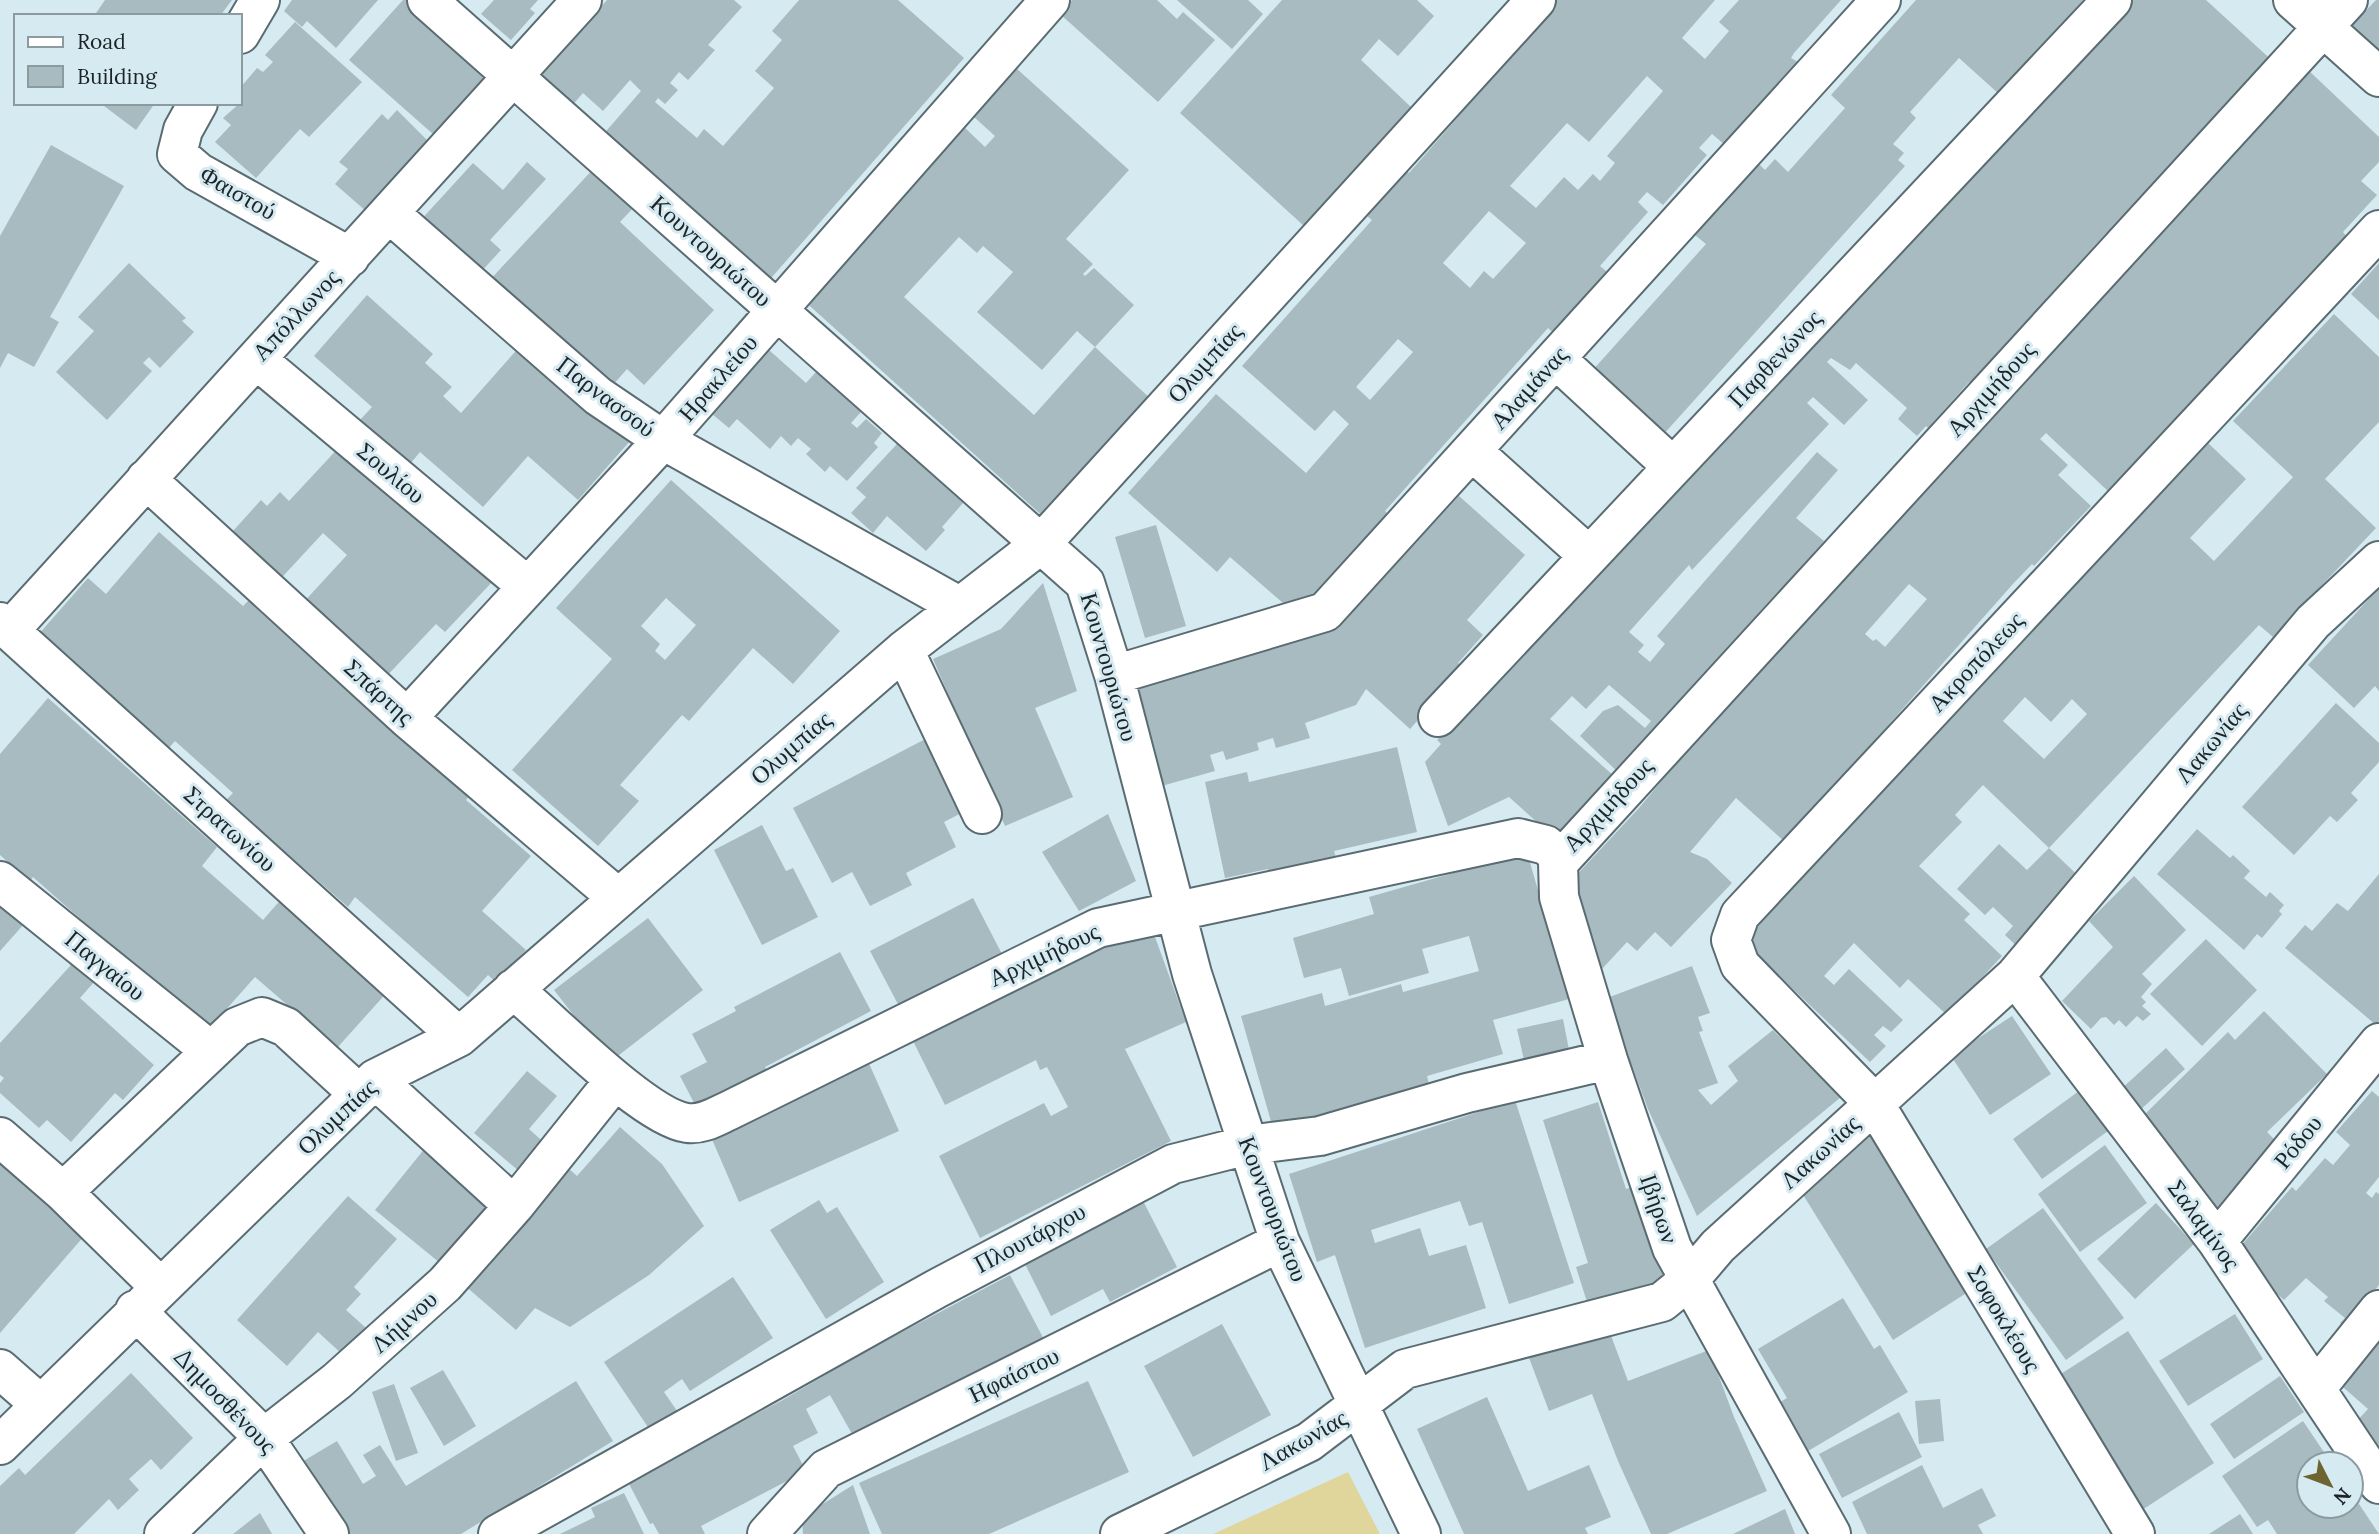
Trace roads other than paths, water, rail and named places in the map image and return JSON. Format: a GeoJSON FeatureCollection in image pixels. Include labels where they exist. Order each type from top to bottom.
{"type":"FeatureCollection","features":[{"type":"Feature","properties":{"kind":"street"},"geometry":{"type":"LineString","coordinates":[[242,31],[260,0]]}},
{"type":"Feature","properties":{"kind":"street","name":"Κουντουριώτου"},"geometry":{"type":"LineString","coordinates":[[427,0],[516,76],[1085,583],[1114,675],[1195,986],[1280,1242],[1421,1534]]}},
{"type":"Feature","properties":{"kind":"street","name":"Απόλλωνος"},"geometry":{"type":"LineString","coordinates":[[5,626],[146,479],[516,76],[582,0]]}},
{"type":"Feature","properties":{"kind":"street","name":"Ηρακλείου"},"geometry":{"type":"LineString","coordinates":[[407,718],[663,440],[1050,0]]}},
{"type":"Feature","properties":{"kind":"street","name":"Ολυμπίας"},"geometry":{"type":"LineString","coordinates":[[0,1445],[367,1086],[459,1037],[904,650],[1041,544],[1536,0]]}},
{"type":"Feature","properties":{"kind":"street","name":"Αλαμάνας"},"geometry":{"type":"LineString","coordinates":[[1114,675],[1325,612],[1881,0]]}},
{"type":"Feature","properties":{"kind":"street","name":"Παρθενώνος"},"geometry":{"type":"LineString","coordinates":[[1437,717],[2112,0]]}},
{"type":"Feature","properties":{"kind":"street"},"geometry":{"type":"LineString","coordinates":[[2293,0],[2336,13],[2379,77]]}},
{"type":"Feature","properties":{"kind":"street","name":"Αρχιμήδους"},"geometry":{"type":"LineString","coordinates":[[513,989],[615,1080],[677,1121],[706,1121],[1080,935],[1122,921],[1518,838],[1546,845],[1562,858],[2336,13]]}},
{"type":"Feature","properties":{"kind":"street","name":"Φαιστού"},"geometry":{"type":"LineString","coordinates":[[197,105],[183,130],[177,155],[198,172],[350,257]]}},
{"type":"Feature","properties":{"kind":"street","name":"Παρνασσού"},"geometry":{"type":"LineString","coordinates":[[390,213],[598,397],[663,440],[960,606]]}},
{"type":"Feature","properties":{"kind":"street","name":"Ακροπόλεως"},"geometry":{"type":"LineString","coordinates":[[1874,1103],[1740,965],[1731,940],[1740,915],[2379,230]]}},
{"type":"Feature","properties":{"kind":"street","name":"Σουλίου"},"geometry":{"type":"LineString","coordinates":[[256,359],[527,586]]}},
{"type":"Feature","properties":{"kind":"street"},"geometry":{"type":"LineString","coordinates":[[1556,359],[1674,467]]}},
{"type":"Feature","properties":{"kind":"street"},"geometry":{"type":"LineString","coordinates":[[1472,451],[1589,556]]}},
{"type":"Feature","properties":{"kind":"street","name":"Σπάρτης"},"geometry":{"type":"LineString","coordinates":[[146,479],[407,718],[618,898]]}},
{"type":"Feature","properties":{"kind":"street","name":"Λακωνίας"},"geometry":{"type":"LineString","coordinates":[[1121,1534],[1309,1442],[1405,1369],[1662,1302],[1689,1280],[1718,1246],[2015,976],[2313,622],[2379,561]]}},
{"type":"Feature","properties":{"kind":"street","name":"Στρατωνίου"},"geometry":{"type":"LineString","coordinates":[[5,626],[459,1037]]}},
{"type":"Feature","properties":{"kind":"street"},"geometry":{"type":"LineString","coordinates":[[904,650],[982,814]]}},
{"type":"Feature","properties":{"kind":"street","name":"Ιβήρων"},"geometry":{"type":"LineString","coordinates":[[1562,858],[1556,869],[1559,897],[1608,1060],[1672,1248],[1831,1534]]}},
{"type":"Feature","properties":{"kind":"street","name":"Παγγαίου"},"geometry":{"type":"LineString","coordinates":[[0,881],[211,1051]]}},
{"type":"Feature","properties":{"kind":"street","name":"Σαλαμίνος"},"geometry":{"type":"LineString","coordinates":[[2015,976],[2217,1241],[2317,1387],[2379,1484]]}},
{"type":"Feature","properties":{"kind":"street"},"geometry":{"type":"LineString","coordinates":[[63,1192],[237,1027],[262,1017],[286,1027],[367,1086],[514,1206]]}},
{"type":"Feature","properties":{"kind":"street","name":"Ρόδου"},"geometry":{"type":"LineString","coordinates":[[2217,1241],[2379,1043]]}},
{"type":"Feature","properties":{"kind":"street","name":"Πλουτάρχου"},"geometry":{"type":"LineString","coordinates":[[498,1534],[936,1289],[1120,1191],[1192,1157],[1248,1144],[1320,1136],[1467,1093],[1608,1060]]}},
{"type":"Feature","properties":{"kind":"street","name":"Λήμνου"},"geometry":{"type":"LineString","coordinates":[[164,1534],[264,1438],[337,1381],[423,1306],[514,1206],[615,1080]]}},
{"type":"Feature","properties":{"kind":"street","name":"Σοφοκλέους"},"geometry":{"type":"LineString","coordinates":[[1874,1103],[2135,1534]]}},
{"type":"Feature","properties":{"kind":"street","name":"Δημοσθένους"},"geometry":{"type":"LineString","coordinates":[[0,1137],[63,1192],[264,1438],[330,1534]]}},
{"type":"Feature","properties":{"kind":"street","name":"Ηφαίστου"},"geometry":{"type":"LineString","coordinates":[[767,1534],[826,1469],[1280,1242]]}},
{"type":"Feature","properties":{"kind":"street"},"geometry":{"type":"LineString","coordinates":[[2317,1387],[2379,1310]]}},
{"type":"Feature","properties":{"kind":"street"},"geometry":{"type":"LineString","coordinates":[[0,1369],[41,1405]]}}]}
